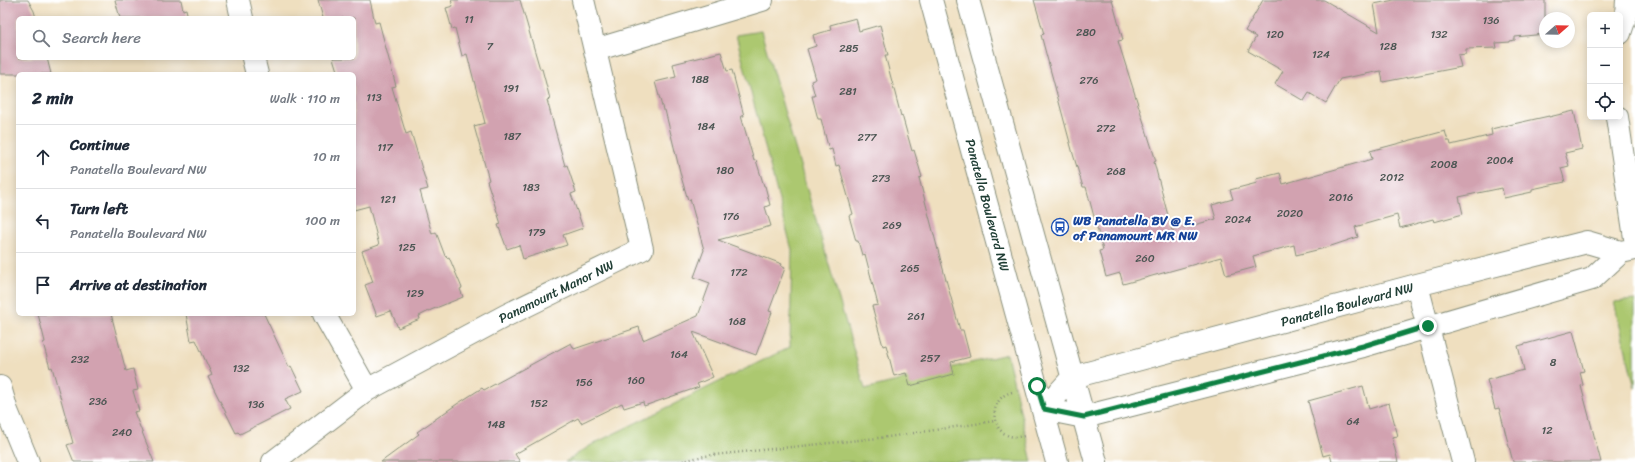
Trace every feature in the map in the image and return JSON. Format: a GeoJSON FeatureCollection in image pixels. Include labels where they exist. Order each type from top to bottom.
{"type":"FeatureCollection","features":[{"type":"Feature","properties":{"kind":"street"},"geometry":{"type":"LineString","coordinates":[[238,0],[242,16]]}},
{"type":"Feature","properties":{"kind":"street","name":"Panamount Manor NW"},"geometry":{"type":"LineString","coordinates":[[368,390],[505,316],[642,249],[595,50],[585,0]]}},
{"type":"Feature","properties":{"kind":"street"},"geometry":{"type":"LineString","coordinates":[[595,50],[762,0]]}},
{"type":"Feature","properties":{"kind":"street","name":"Panatella Boulevard NW"},"geometry":{"type":"LineString","coordinates":[[931,0],[1044,409],[1057,462]]}},
{"type":"Feature","properties":{"kind":"street"},"geometry":{"type":"LineString","coordinates":[[968,0],[1096,462]]}},
{"type":"Feature","properties":{"kind":"street"},"geometry":{"type":"LineString","coordinates":[[254,60],[256,72]]}},
{"type":"Feature","properties":{"kind":"street"},"geometry":{"type":"LineString","coordinates":[[1044,409],[1084,417],[1363,346],[1592,279],[1630,246],[1617,120]]}},
{"type":"Feature","properties":{"kind":"street","name":"Panatella Boulevard NW"},"geometry":{"type":"LineString","coordinates":[[1073,377],[1417,285],[1587,242],[1630,246]]}},
{"type":"Feature","properties":{"kind":"street"},"geometry":{"type":"LineString","coordinates":[[1417,285],[1463,462]]}},
{"type":"Feature","properties":{"kind":"street"},"geometry":{"type":"LineString","coordinates":[[273,462],[368,390],[325,316]]}},
{"type":"Feature","properties":{"kind":"street"},"geometry":{"type":"LineString","coordinates":[[1044,409],[1073,377]]}},
{"type":"Feature","properties":{"kind":"street"},"geometry":{"type":"LineString","coordinates":[[0,387],[6,411],[28,462]]}},
{"type":"Feature","properties":{"kind":"path"},"geometry":{"type":"LineString","coordinates":[[1037,386],[1009,392],[997,402],[994,411],[995,421],[1001,432],[1011,438],[1049,430]]}},
{"type":"Feature","properties":{"kind":"path"},"geometry":{"type":"LineString","coordinates":[[679,462],[704,456],[888,437],[995,421]]}},
{"type":"Feature","properties":{"kind":"green space"},"geometry":{"type":"Polygon","coordinates":[[[761,31],[865,389],[1007,354],[1032,462],[565,462],[593,444],[790,347],[792,250],[736,35],[761,31]]]}},
{"type":"Feature","properties":{"kind":"green space"},"geometry":{"type":"Polygon","coordinates":[[[1635,300],[1635,388],[1614,302],[1635,300]]]}},
{"type":"Feature","properties":{"kind":"building"},"geometry":{"type":"Polygon","coordinates":[[[0,0],[28,0],[35,16],[16,16],[16,60],[48,60],[50,72],[16,72],[16,74],[0,74],[0,0]]]}},
{"type":"Feature","properties":{"kind":"building"},"geometry":{"type":"Polygon","coordinates":[[[115,0],[181,0],[183,10],[186,9],[188,16],[119,16],[115,0]]]}},
{"type":"Feature","properties":{"kind":"building"},"geometry":{"type":"Polygon","coordinates":[[[318,0],[370,0],[375,23],[379,22],[396,86],[392,87],[406,134],[411,132],[428,189],[420,191],[432,234],[436,232],[445,256],[446,255],[447,258],[449,257],[462,288],[460,289],[463,297],[431,310],[419,316],[420,319],[398,328],[391,311],[377,316],[365,285],[373,282],[362,251],[379,245],[369,206],[356,209],[356,72],[337,72],[334,60],[356,60],[356,16],[322,16],[318,0]]]}},
{"type":"Feature","properties":{"kind":"building"},"geometry":{"type":"Polygon","coordinates":[[[451,0],[520,0],[540,69],[542,69],[550,99],[547,100],[565,166],[567,165],[576,192],[571,194],[583,228],[563,235],[567,245],[523,259],[519,245],[507,249],[498,225],[501,224],[487,181],[489,180],[474,126],[485,123],[467,54],[462,56],[455,28],[452,29],[446,8],[453,6],[451,0]]]}},
{"type":"Feature","properties":{"kind":"building"},"geometry":{"type":"Polygon","coordinates":[[[1034,0],[1112,0],[1123,40],[1118,41],[1156,161],[1154,162],[1172,231],[1216,219],[1212,205],[1233,199],[1230,190],[1257,183],[1256,179],[1280,173],[1283,184],[1372,159],[1370,151],[1445,131],[1451,145],[1492,135],[1491,129],[1574,111],[1582,149],[1565,153],[1569,166],[1561,168],[1565,182],[1532,189],[1532,192],[1504,198],[1502,188],[1459,197],[1463,214],[1434,222],[1433,219],[1400,228],[1397,215],[1355,227],[1358,237],[1325,248],[1296,255],[1294,245],[1253,256],[1256,267],[1226,275],[1221,257],[1123,284],[1120,273],[1106,277],[1099,251],[1103,250],[1086,187],[1083,187],[1073,154],[1041,35],[1044,34],[1034,0]]]}},
{"type":"Feature","properties":{"kind":"building"},"geometry":{"type":"Polygon","coordinates":[[[1263,0],[1324,0],[1379,32],[1374,4],[1394,0],[1545,0],[1545,12],[1539,12],[1539,35],[1515,37],[1515,40],[1510,42],[1496,43],[1497,48],[1466,49],[1466,54],[1458,55],[1461,67],[1383,82],[1381,71],[1340,79],[1326,103],[1309,93],[1304,101],[1275,84],[1283,71],[1248,51],[1256,37],[1245,31],[1263,0]]]}},
{"type":"Feature","properties":{"kind":"building"},"geometry":{"type":"Polygon","coordinates":[[[856,18],[859,31],[880,25],[888,55],[885,55],[901,116],[902,115],[912,151],[914,150],[922,177],[919,178],[943,269],[960,330],[963,330],[970,357],[951,362],[954,374],[910,386],[906,373],[894,376],[886,345],[883,346],[872,306],[878,305],[865,254],[862,255],[858,241],[856,241],[849,216],[853,214],[839,165],[836,166],[832,149],[829,150],[821,119],[818,119],[812,96],[815,96],[811,81],[816,79],[807,49],[816,46],[813,35],[831,30],[830,25],[856,18]]]}},
{"type":"Feature","properties":{"kind":"building"},"geometry":{"type":"Polygon","coordinates":[[[721,52],[727,71],[732,70],[744,116],[741,116],[754,161],[756,160],[770,205],[765,207],[771,226],[718,240],[782,264],[781,266],[785,268],[769,311],[772,312],[756,355],[693,332],[713,377],[697,384],[699,387],[644,406],[643,402],[624,408],[622,403],[581,423],[578,418],[515,454],[520,462],[381,462],[419,434],[417,432],[482,388],[484,390],[571,343],[574,349],[639,327],[643,340],[698,316],[710,283],[694,277],[704,250],[690,199],[688,200],[682,180],[665,110],[663,110],[655,82],[676,77],[673,64],[721,52]]]}},
{"type":"Feature","properties":{"kind":"building"},"geometry":{"type":"Polygon","coordinates":[[[38,316],[112,316],[126,371],[133,369],[138,390],[133,391],[139,411],[134,412],[154,462],[74,462],[67,445],[73,443],[52,367],[50,368],[43,343],[45,342],[38,316]]]}},
{"type":"Feature","properties":{"kind":"building"},"geometry":{"type":"Polygon","coordinates":[[[186,316],[265,316],[289,367],[291,366],[303,391],[285,399],[290,409],[240,434],[238,432],[236,433],[208,377],[212,375],[196,340],[191,341],[186,316]]]}},
{"type":"Feature","properties":{"kind":"building"},"geometry":{"type":"Polygon","coordinates":[[[1573,331],[1584,371],[1580,372],[1583,385],[1581,386],[1601,462],[1513,462],[1499,408],[1495,409],[1487,380],[1524,370],[1518,346],[1573,331]]]}},
{"type":"Feature","properties":{"kind":"building"},"geometry":{"type":"Polygon","coordinates":[[[1363,386],[1369,409],[1389,403],[1398,436],[1392,437],[1398,462],[1332,462],[1330,454],[1323,456],[1308,401],[1363,386]]]}},
{"type":"Feature","properties":{"kind":"place","name":"WB Panatella BV @ E. of Panamount MR NW"},"geometry":{"type":"Point","coordinates":[1060,227]}},
{"type":"Feature","properties":{"kind":"route"},"geometry":{"type":"LineString","coordinates":[[1037,386],[1044,409],[1084,417],[1363,346],[1428,326]]}}]}
